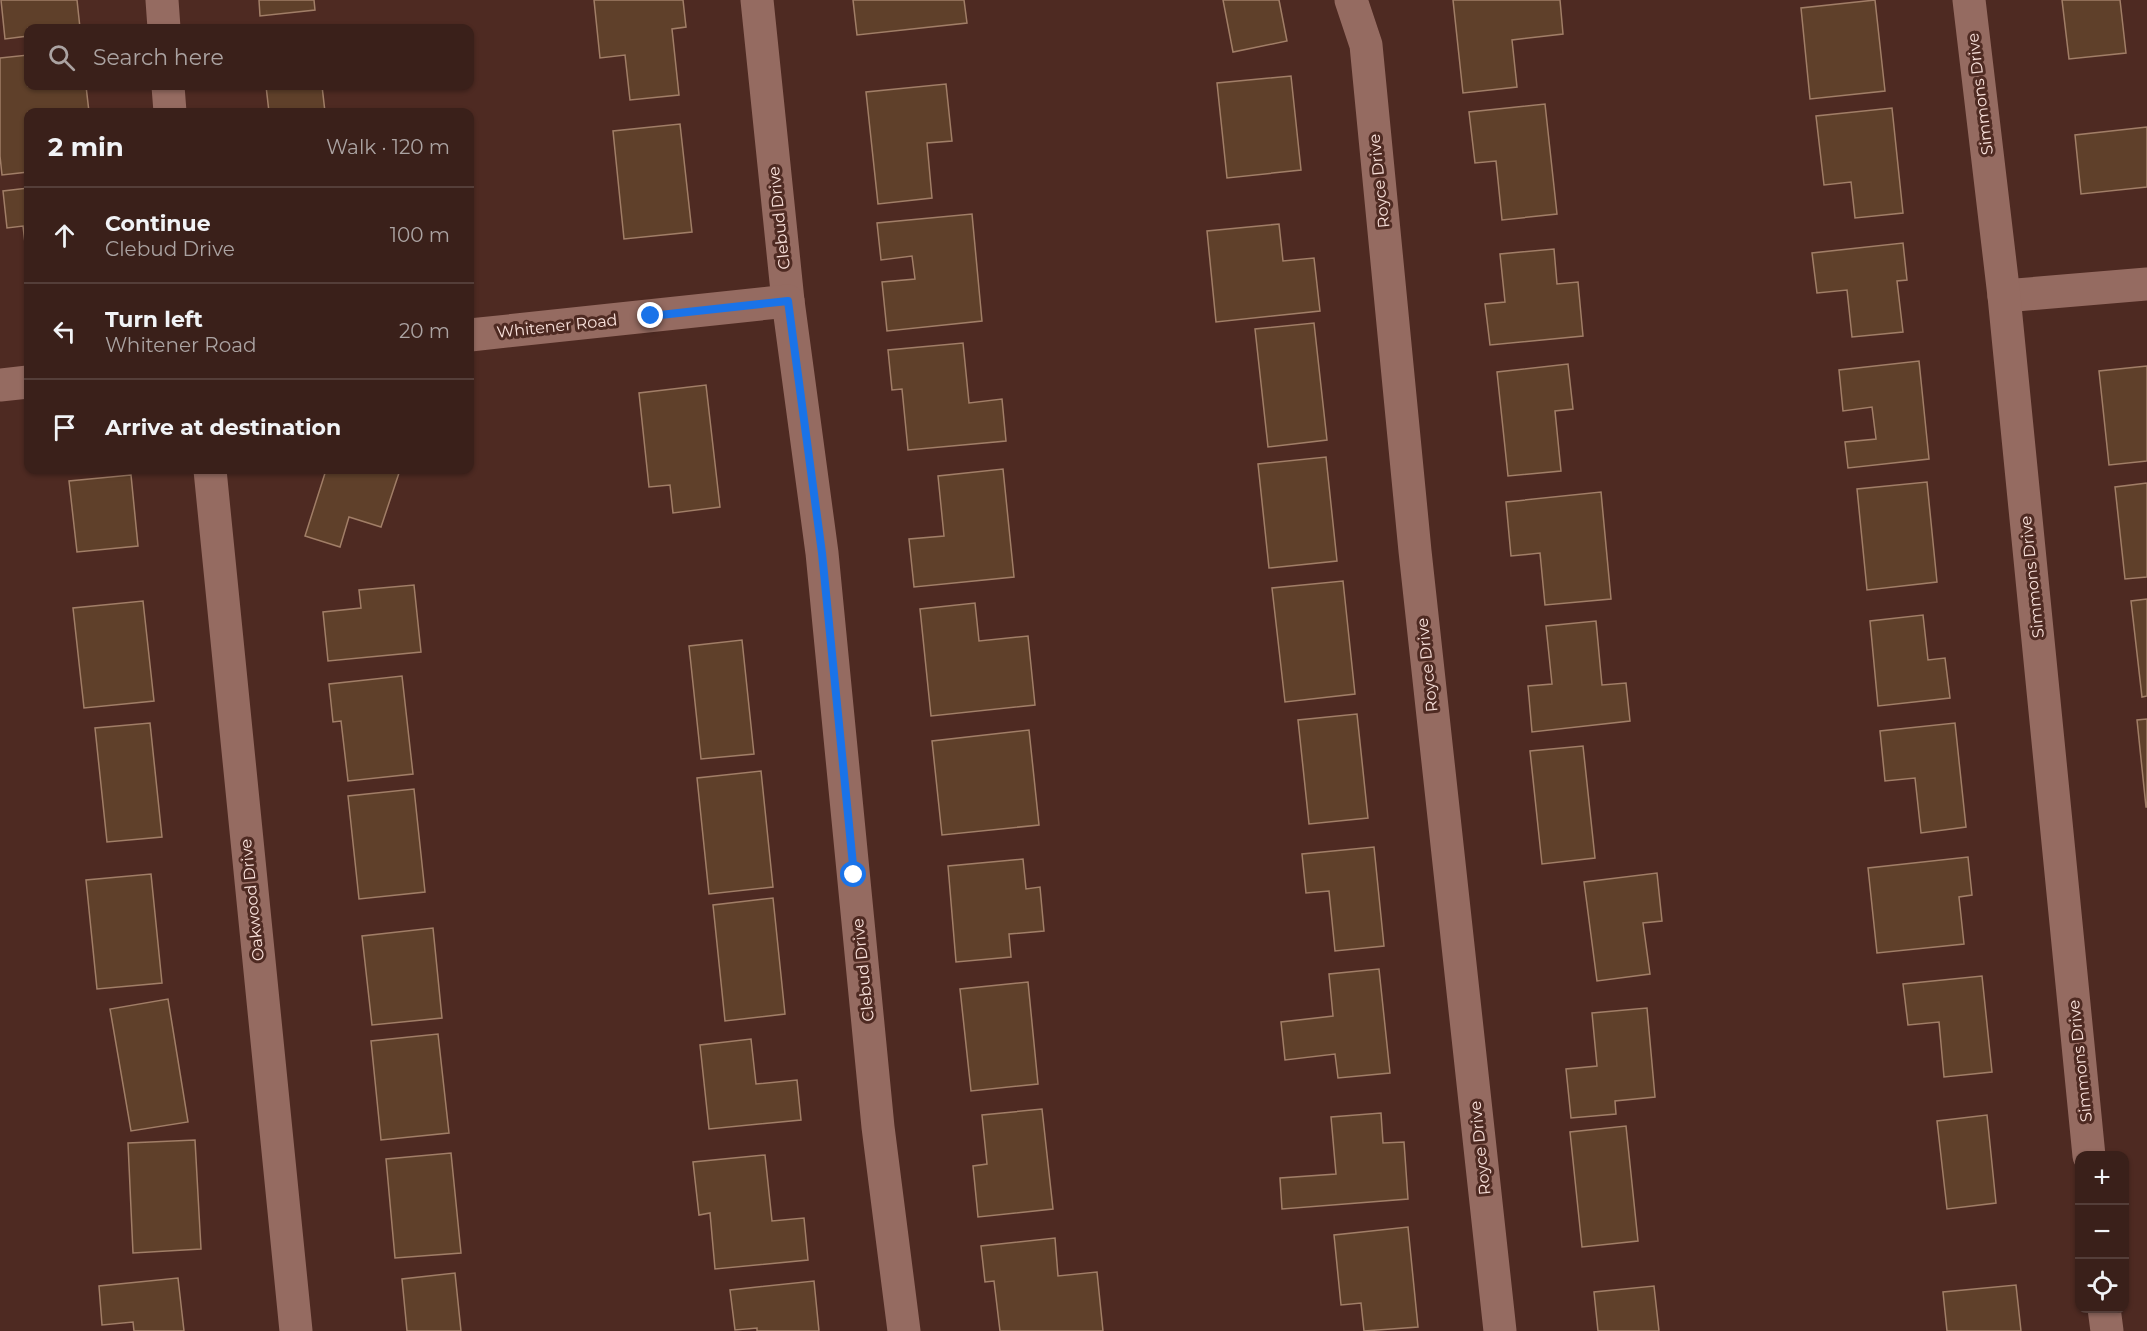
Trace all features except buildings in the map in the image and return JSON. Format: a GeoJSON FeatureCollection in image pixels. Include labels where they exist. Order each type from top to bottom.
{"type":"FeatureCollection","features":[{"type":"Feature","properties":{"kind":"street"},"geometry":{"type":"LineString","coordinates":[[162,0],[164,24]]}},
{"type":"Feature","properties":{"kind":"street","name":"Clebud Drive"},"geometry":{"type":"LineString","coordinates":[[757,0],[788,301],[822,553],[878,1127],[904,1331]]}},
{"type":"Feature","properties":{"kind":"street","name":"Royce Drive"},"geometry":{"type":"LineString","coordinates":[[1350,0],[1366,45],[1416,563],[1500,1331]]}},
{"type":"Feature","properties":{"kind":"street","name":"Simmons Drive"},"geometry":{"type":"LineString","coordinates":[[1969,0],[2004,297],[2089,1151]]}},
{"type":"Feature","properties":{"kind":"street"},"geometry":{"type":"LineString","coordinates":[[168,90],[170,108]]}},
{"type":"Feature","properties":{"kind":"street"},"geometry":{"type":"LineString","coordinates":[[2004,297],[2147,284]]}},
{"type":"Feature","properties":{"kind":"street","name":"Whitener Road"},"geometry":{"type":"LineString","coordinates":[[474,335],[788,301]]}},
{"type":"Feature","properties":{"kind":"street"},"geometry":{"type":"LineString","coordinates":[[0,385],[24,382]]}},
{"type":"Feature","properties":{"kind":"street","name":"Oakwood Drive"},"geometry":{"type":"LineString","coordinates":[[210,474],[296,1331]]}},
{"type":"Feature","properties":{"kind":"street"},"geometry":{"type":"LineString","coordinates":[[2105,1313],[2107,1331]]}},
{"type":"Feature","properties":{"kind":"route"},"geometry":{"type":"LineString","coordinates":[[651,316],[788,301],[822,553],[854,875]]}}]}
